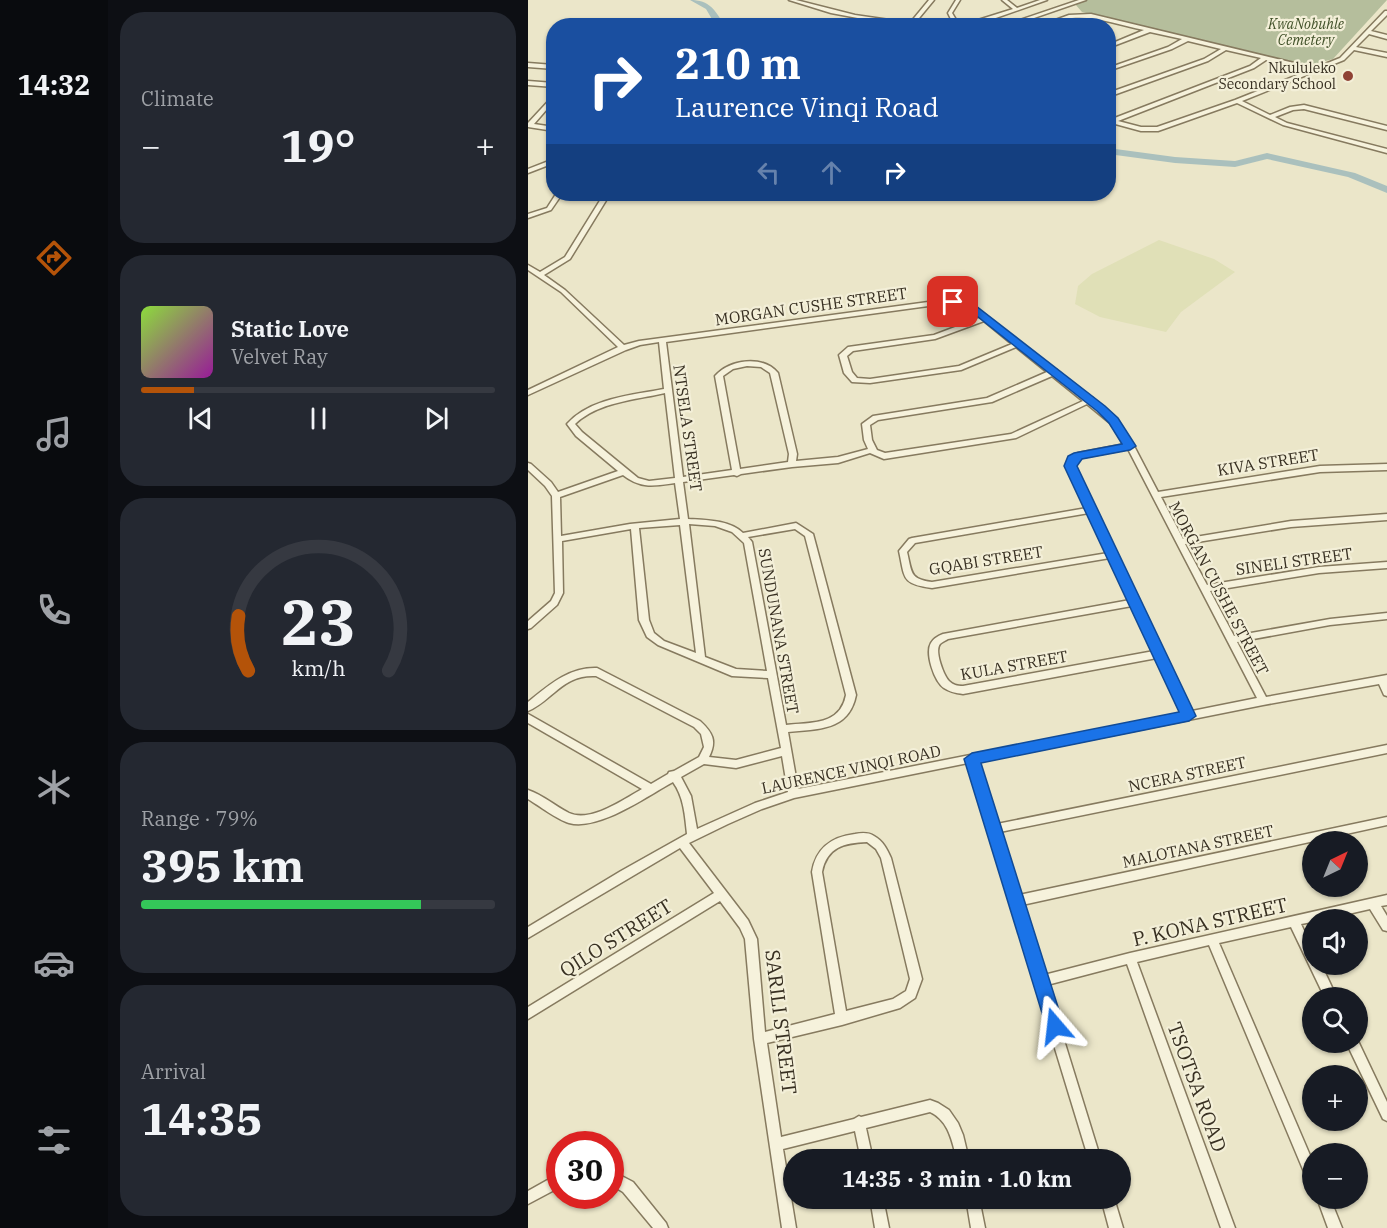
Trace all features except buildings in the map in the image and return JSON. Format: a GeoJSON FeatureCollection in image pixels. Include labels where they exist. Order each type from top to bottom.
{"type":"FeatureCollection","features":[{"type":"Feature","properties":{"kind":"street"},"geometry":{"type":"LineString","coordinates":[[791,0],[873,18]]}},
{"type":"Feature","properties":{"kind":"street"},"geometry":{"type":"LineString","coordinates":[[916,18],[932,0]]}},
{"type":"Feature","properties":{"kind":"street"},"geometry":{"type":"LineString","coordinates":[[953,18],[950,13],[958,0]]}},
{"type":"Feature","properties":{"kind":"street"},"geometry":{"type":"LineString","coordinates":[[1004,0],[1015,9]]}},
{"type":"Feature","properties":{"kind":"street"},"geometry":{"type":"LineString","coordinates":[[987,18],[1045,0]]}},
{"type":"Feature","properties":{"kind":"street"},"geometry":{"type":"LineString","coordinates":[[1029,18],[1084,0]]}},
{"type":"Feature","properties":{"kind":"street"},"geometry":{"type":"LineString","coordinates":[[1073,3],[1084,15]]}},
{"type":"Feature","properties":{"kind":"street"},"geometry":{"type":"LineString","coordinates":[[1066,6],[1077,9]]}},
{"type":"Feature","properties":{"kind":"street"},"geometry":{"type":"LineString","coordinates":[[1116,123],[1141,129],[1158,129],[1316,70],[1342,58],[1384,19],[1387,12]]}},
{"type":"Feature","properties":{"kind":"street"},"geometry":{"type":"LineString","coordinates":[[1072,18],[1084,15],[1098,18]]}},
{"type":"Feature","properties":{"kind":"street"},"geometry":{"type":"LineString","coordinates":[[1116,22],[1316,70]]}},
{"type":"Feature","properties":{"kind":"street"},"geometry":{"type":"LineString","coordinates":[[1116,44],[1149,30]]}},
{"type":"Feature","properties":{"kind":"street"},"geometry":{"type":"LineString","coordinates":[[1368,32],[1387,37]]}},
{"type":"Feature","properties":{"kind":"street"},"geometry":{"type":"LineString","coordinates":[[1116,67],[1170,48],[1186,39]]}},
{"type":"Feature","properties":{"kind":"street"},"geometry":{"type":"LineString","coordinates":[[1116,92],[1210,58],[1226,48]]}},
{"type":"Feature","properties":{"kind":"street"},"geometry":{"type":"LineString","coordinates":[[1354,48],[1387,55]]}},
{"type":"Feature","properties":{"kind":"street"},"geometry":{"type":"LineString","coordinates":[[1116,119],[1252,67],[1265,58]]}},
{"type":"Feature","properties":{"kind":"street"},"geometry":{"type":"LineString","coordinates":[[528,64],[546,65]]}},
{"type":"Feature","properties":{"kind":"street"},"geometry":{"type":"LineString","coordinates":[[528,83],[546,84]]}},
{"type":"Feature","properties":{"kind":"street"},"geometry":{"type":"LineString","coordinates":[[1237,101],[1292,126],[1387,151]]}},
{"type":"Feature","properties":{"kind":"street"},"geometry":{"type":"LineString","coordinates":[[529,125],[546,106]]}},
{"type":"Feature","properties":{"kind":"street"},"geometry":{"type":"LineString","coordinates":[[1269,117],[1292,108],[1304,107],[1387,128]]}},
{"type":"Feature","properties":{"kind":"street"},"geometry":{"type":"LineString","coordinates":[[529,125],[546,126]]}},
{"type":"Feature","properties":{"kind":"street"},"geometry":{"type":"LineString","coordinates":[[528,171],[546,164]]}},
{"type":"Feature","properties":{"kind":"street"},"geometry":{"type":"LineString","coordinates":[[528,216],[549,209],[554,201]]}},
{"type":"Feature","properties":{"kind":"street"},"geometry":{"type":"LineString","coordinates":[[541,274],[568,258],[603,201]]}},
{"type":"Feature","properties":{"kind":"street"},"geometry":{"type":"LineString","coordinates":[[528,267],[563,291],[623,348]]}},
{"type":"Feature","properties":{"kind":"street","name":"MORGAN CUSHE STREET"},"geometry":{"type":"LineString","coordinates":[[528,393],[623,348],[662,340],[943,302],[968,305],[1090,400],[1113,421],[1130,446],[1263,700]]}},
{"type":"Feature","properties":{"kind":"street"},"geometry":{"type":"LineString","coordinates":[[985,318],[935,337],[851,349],[843,355],[843,359],[851,377],[860,381],[870,381],[961,368],[1018,344]]}},
{"type":"Feature","properties":{"kind":"street","name":"NTSELA STREET"},"geometry":{"type":"LineString","coordinates":[[662,340],[686,521],[701,660]]}},
{"type":"Feature","properties":{"kind":"street"},"geometry":{"type":"LineString","coordinates":[[737,472],[719,379],[723,370],[741,366],[762,364],[773,370],[793,454],[792,464]]}},
{"type":"Feature","properties":{"kind":"street"},"geometry":{"type":"LineString","coordinates":[[1054,372],[989,400],[876,417],[866,424],[873,450],[884,456],[1006,438],[1090,400]]}},
{"type":"Feature","properties":{"kind":"street"},"geometry":{"type":"LineString","coordinates":[[668,390],[610,404],[578,417],[571,424],[635,480],[649,484],[792,464],[838,460],[873,450]]}},
{"type":"Feature","properties":{"kind":"street"},"geometry":{"type":"LineString","coordinates":[[1130,446],[1082,454],[1071,461],[1071,466],[1157,654],[1189,716]]}},
{"type":"Feature","properties":{"kind":"street","name":"KIVA STREET"},"geometry":{"type":"LineString","coordinates":[[1155,495],[1320,469],[1387,467]]}},
{"type":"Feature","properties":{"kind":"street"},"geometry":{"type":"LineString","coordinates":[[528,626],[557,599],[559,539],[556,496],[530,470]]}},
{"type":"Feature","properties":{"kind":"street"},"geometry":{"type":"LineString","coordinates":[[556,496],[625,471]]}},
{"type":"Feature","properties":{"kind":"street","name":"GQABI STREET"},"geometry":{"type":"LineString","coordinates":[[1090,510],[917,539],[903,548],[909,576],[916,583],[932,585],[1111,555]]}},
{"type":"Feature","properties":{"kind":"street"},"geometry":{"type":"LineString","coordinates":[[1180,542],[1297,523],[1387,517]]}},
{"type":"Feature","properties":{"kind":"street","name":"SUNDUNANA STREET"},"geometry":{"type":"LineString","coordinates":[[559,539],[686,521],[719,524],[744,535],[748,542],[794,794]]}},
{"type":"Feature","properties":{"kind":"street"},"geometry":{"type":"LineString","coordinates":[[744,535],[796,526],[809,534],[850,695],[847,712],[839,719],[782,729]]}},
{"type":"Feature","properties":{"kind":"street"},"geometry":{"type":"LineString","coordinates":[[635,528],[645,627],[650,635],[662,643],[735,674],[771,675]]}},
{"type":"Feature","properties":{"kind":"street","name":"SINELI STREET"},"geometry":{"type":"LineString","coordinates":[[1205,589],[1319,570],[1387,565]]}},
{"type":"Feature","properties":{"kind":"street","name":"KULA STREET"},"geometry":{"type":"LineString","coordinates":[[1134,602],[946,636],[936,642],[933,649],[942,681],[952,689],[963,690],[1157,654]]}},
{"type":"Feature","properties":{"kind":"street"},"geometry":{"type":"LineString","coordinates":[[1232,640],[1340,620],[1387,616]]}},
{"type":"Feature","properties":{"kind":"street"},"geometry":{"type":"LineString","coordinates":[[528,707],[575,675],[587,671],[597,672],[697,724],[706,732],[709,747],[703,759],[604,815],[582,820],[563,816],[528,794]]}},
{"type":"Feature","properties":{"kind":"street"},"geometry":{"type":"LineString","coordinates":[[1384,680],[1387,692]]}},
{"type":"Feature","properties":{"kind":"street","name":"LAURENCE VINQI ROAD"},"geometry":{"type":"LineString","coordinates":[[528,933],[732,815],[794,794],[1263,700],[1384,680]]}},
{"type":"Feature","properties":{"kind":"street"},"geometry":{"type":"LineString","coordinates":[[528,718],[650,788]]}},
{"type":"Feature","properties":{"kind":"street","name":"NCERA STREET"},"geometry":{"type":"LineString","coordinates":[[994,830],[1387,749]]}},
{"type":"Feature","properties":{"kind":"street"},"geometry":{"type":"LineString","coordinates":[[703,759],[735,764],[785,751]]}},
{"type":"Feature","properties":{"kind":"street"},"geometry":{"type":"LineString","coordinates":[[972,759],[1092,1149]]}},
{"type":"Feature","properties":{"kind":"street","name":"SARILI STREET"},"geometry":{"type":"LineString","coordinates":[[673,775],[680,783],[687,801],[687,839],[744,924],[751,939],[760,1039],[789,1228]]}},
{"type":"Feature","properties":{"kind":"street","name":"MALOTANA STREET"},"geometry":{"type":"LineString","coordinates":[[1016,901],[1387,821]]}},
{"type":"Feature","properties":{"kind":"street"},"geometry":{"type":"LineString","coordinates":[[760,1039],[842,1019],[896,1005],[915,988],[916,979],[886,858],[880,846],[869,838],[831,845],[824,849],[818,861],[817,872],[842,1019]]}},
{"type":"Feature","properties":{"kind":"street","name":"QILO STREET"},"geometry":{"type":"LineString","coordinates":[[528,1013],[722,894]]}},
{"type":"Feature","properties":{"kind":"street","name":"P. KONA STREET"},"geometry":{"type":"LineString","coordinates":[[1042,981],[1130,958],[1387,900]]}},
{"type":"Feature","properties":{"kind":"street"},"geometry":{"type":"LineString","coordinates":[[1374,903],[1387,926]]}},
{"type":"Feature","properties":{"kind":"street"},"geometry":{"type":"LineString","coordinates":[[1294,921],[1302,938]]}},
{"type":"Feature","properties":{"kind":"street"},"geometry":{"type":"LineString","coordinates":[[1212,940],[1302,1151]]}},
{"type":"Feature","properties":{"kind":"street","name":"TSOTSA ROAD"},"geometry":{"type":"LineString","coordinates":[[1130,958],[1228,1228]]}},
{"type":"Feature","properties":{"kind":"street"},"geometry":{"type":"LineString","coordinates":[[1357,1053],[1387,1115]]}},
{"type":"Feature","properties":{"kind":"street"},"geometry":{"type":"LineString","coordinates":[[777,1144],[918,1107],[939,1108],[952,1122],[960,1149]]}},
{"type":"Feature","properties":{"kind":"street"},"geometry":{"type":"LineString","coordinates":[[859,1122],[865,1149]]}},
{"type":"Feature","properties":{"kind":"street"},"geometry":{"type":"LineString","coordinates":[[624,1185],[661,1228]]}},
{"type":"Feature","properties":{"kind":"street"},"geometry":{"type":"LineString","coordinates":[[528,1198],[546,1186]]}},
{"type":"Feature","properties":{"kind":"street"},"geometry":{"type":"LineString","coordinates":[[878,1209],[882,1228]]}},
{"type":"Feature","properties":{"kind":"street"},"geometry":{"type":"LineString","coordinates":[[974,1209],[978,1228]]}},
{"type":"Feature","properties":{"kind":"street"},"geometry":{"type":"LineString","coordinates":[[1110,1209],[1116,1228]]}},
{"type":"Feature","properties":{"kind":"street"},"geometry":{"type":"LineString","coordinates":[[1327,1209],[1335,1228]]}},
{"type":"Feature","properties":{"kind":"green space","name":"KwaNobuhle Cemetery"},"geometry":{"type":"Polygon","coordinates":[[[1087,0],[1387,0],[1333,59],[1307,66],[1116,20],[1116,18],[1082,12],[1075,4],[1087,0]]]}},
{"type":"Feature","properties":{"kind":"green space"},"geometry":{"type":"Polygon","coordinates":[[[1159,240],[1214,259],[1235,272],[1181,312],[1166,332],[1100,317],[1075,304],[1078,286],[1092,274],[1159,240]]]}},
{"type":"Feature","properties":{"kind":"waterway"},"geometry":{"type":"LineString","coordinates":[[694,0],[709,7],[716,18]]}},
{"type":"Feature","properties":{"kind":"waterway"},"geometry":{"type":"LineString","coordinates":[[1116,152],[1175,160],[1235,164],[1267,156],[1351,175],[1387,190]]}},
{"type":"Feature","properties":{"kind":"place","name":"Nkululeko Secondary School"},"geometry":{"type":"Point","coordinates":[1348,76]}},
{"type":"Feature","properties":{"kind":"route"},"geometry":{"type":"LineString","coordinates":[[953,302],[963,303],[973,308],[1101,409],[1113,421],[1130,446],[1078,456],[1070,463],[1157,654],[1189,716],[972,759],[1055,1026]]}}]}
